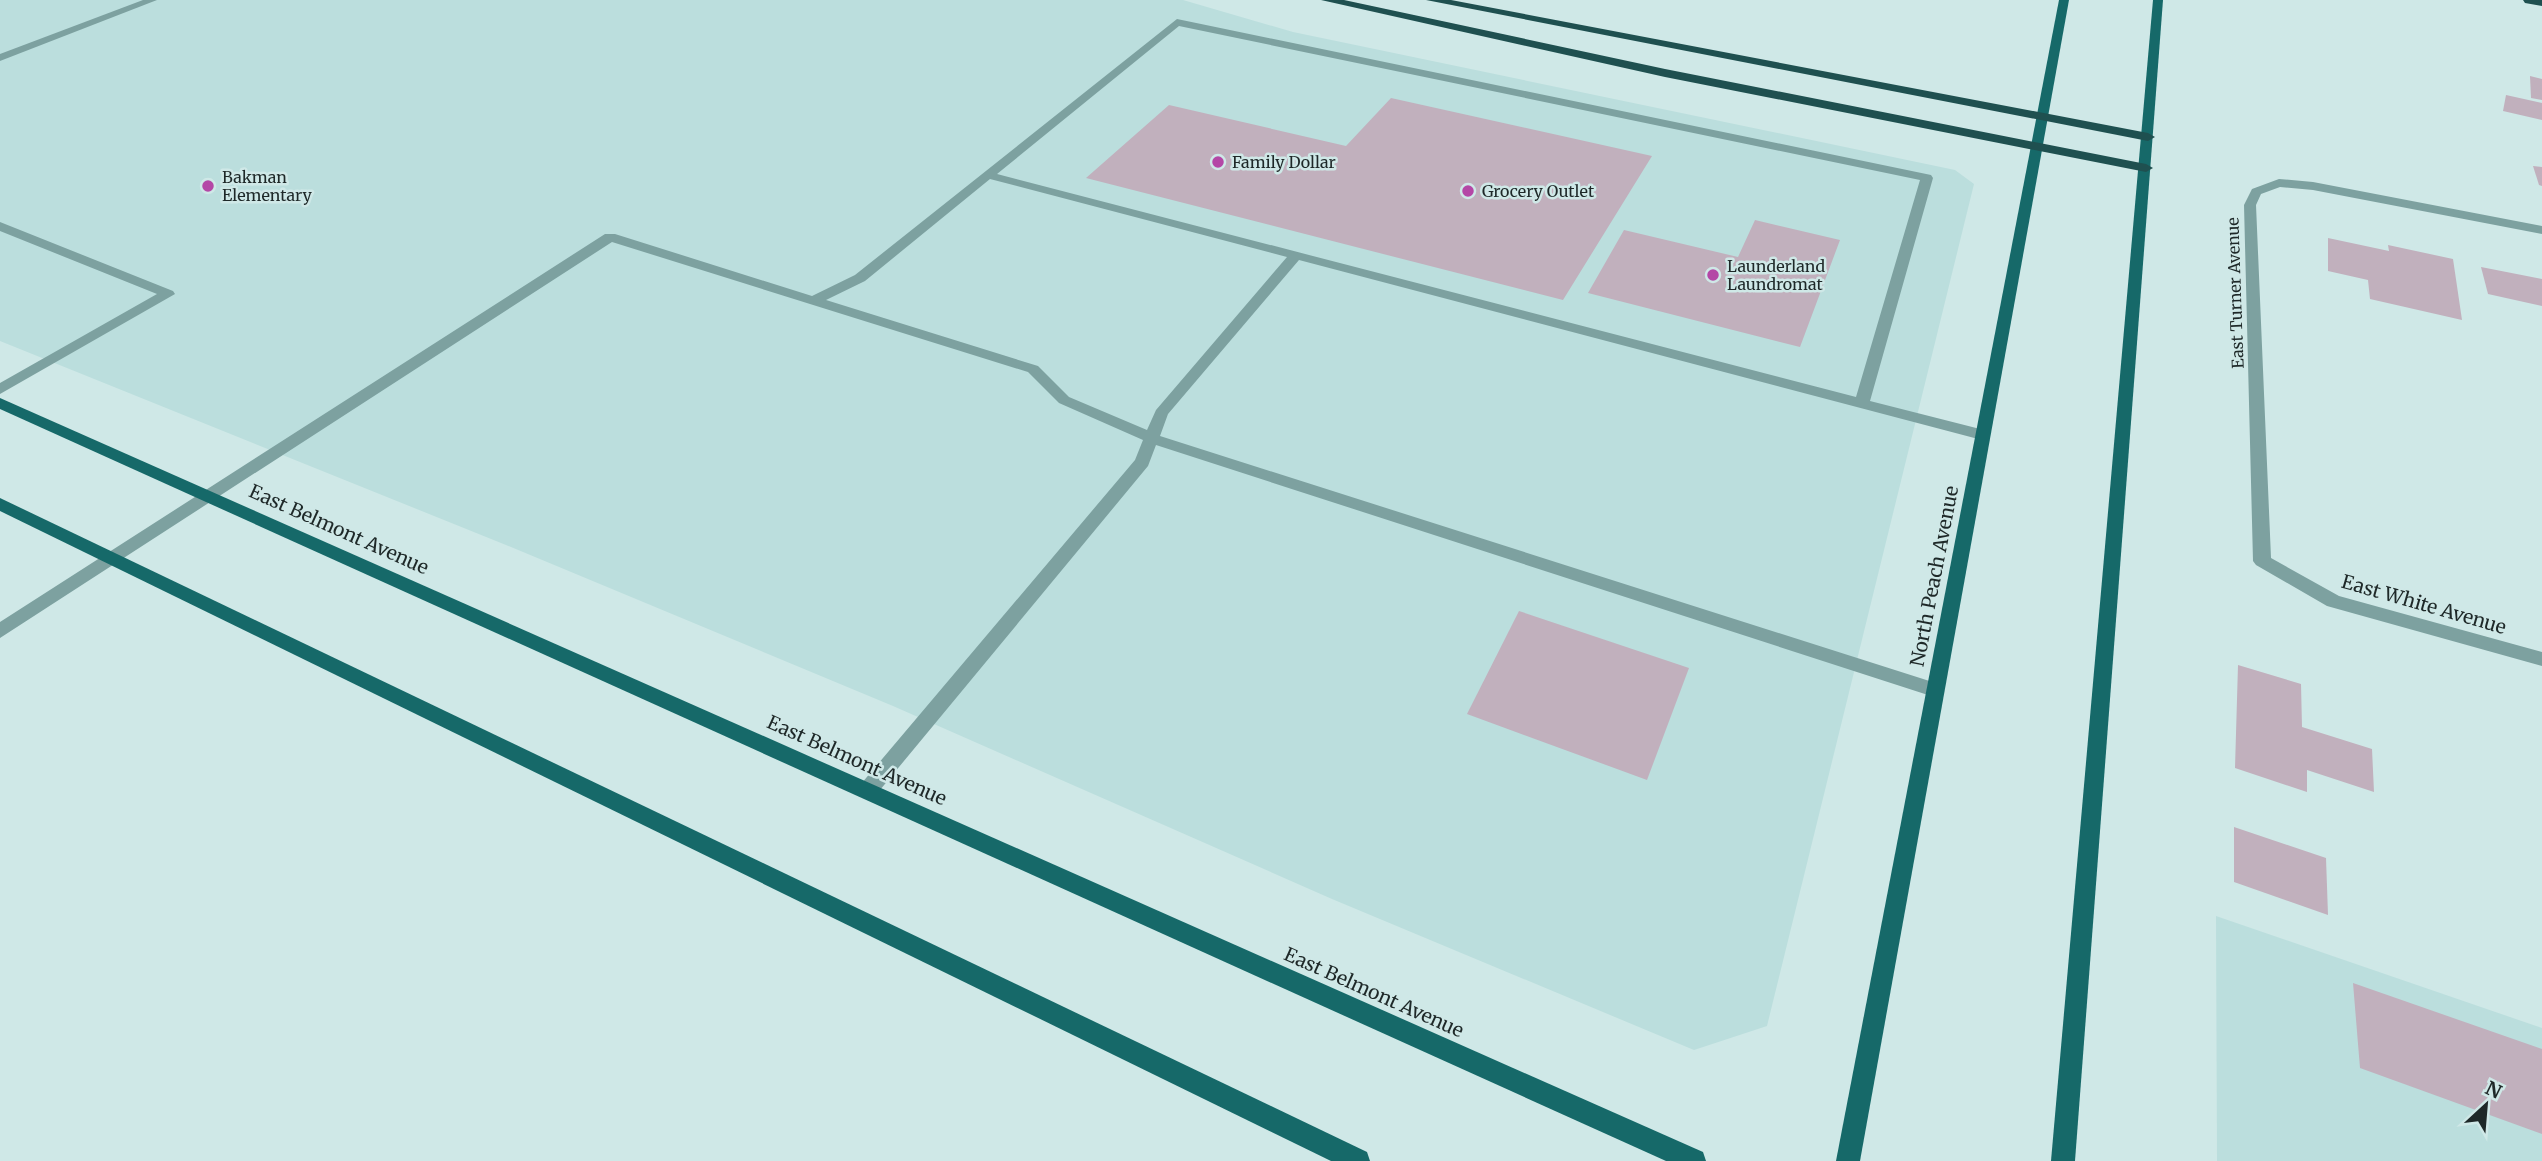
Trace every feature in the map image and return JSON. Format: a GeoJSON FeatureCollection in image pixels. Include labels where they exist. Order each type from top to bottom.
{"type":"FeatureCollection","features":[{"type":"Feature","properties":{"kind":"highway"},"geometry":{"type":"LineString","coordinates":[[1328,0],[1678,75],[2146,168]]}},
{"type":"Feature","properties":{"kind":"highway"},"geometry":{"type":"LineString","coordinates":[[1432,0],[2148,137]]}},
{"type":"Feature","properties":{"kind":"highway"},"geometry":{"type":"LineString","coordinates":[[2529,0],[2542,2]]}},
{"type":"Feature","properties":{"kind":"main road","name":"North Peach Avenue"},"geometry":{"type":"LineString","coordinates":[[1848,1161],[2064,0]]}},
{"type":"Feature","properties":{"kind":"main road"},"geometry":{"type":"LineString","coordinates":[[2063,1161],[2158,0]]}},
{"type":"Feature","properties":{"kind":"main road","name":"East Belmont Avenue"},"geometry":{"type":"LineString","coordinates":[[0,403],[1694,1161]]}},
{"type":"Feature","properties":{"kind":"main road"},"geometry":{"type":"LineString","coordinates":[[0,504],[1358,1161]]}},
{"type":"Feature","properties":{"kind":"street"},"geometry":{"type":"LineString","coordinates":[[0,58],[152,0]]}},
{"type":"Feature","properties":{"kind":"street"},"geometry":{"type":"LineString","coordinates":[[814,300],[860,278],[1177,22],[1927,178],[1862,404]]}},
{"type":"Feature","properties":{"kind":"street"},"geometry":{"type":"LineString","coordinates":[[988,175],[1982,435]]}},
{"type":"Feature","properties":{"kind":"street","name":"East Turner Avenue"},"geometry":{"type":"LineString","coordinates":[[2262,561],[2250,205],[2256,192],[2278,183],[2314,186],[2542,230]]}},
{"type":"Feature","properties":{"kind":"street"},"geometry":{"type":"LineString","coordinates":[[0,226],[168,294],[0,389]]}},
{"type":"Feature","properties":{"kind":"street"},"geometry":{"type":"LineString","coordinates":[[0,631],[610,237],[1033,369],[1064,400],[1151,438],[1935,690]]}},
{"type":"Feature","properties":{"kind":"street"},"geometry":{"type":"LineString","coordinates":[[868,790],[1142,462],[1161,413],[1296,255]]}},
{"type":"Feature","properties":{"kind":"street","name":"East White Avenue"},"geometry":{"type":"LineString","coordinates":[[2262,561],[2333,601],[2542,659]]}},
{"type":"Feature","properties":{"kind":"shaded area"},"geometry":{"type":"Polygon","coordinates":[[[0,0],[1183,0],[1293,32],[1955,170],[1974,184],[1767,1026],[1694,1050],[1332,899],[893,706],[506,545],[0,341],[0,0]]]}},
{"type":"Feature","properties":{"kind":"shaded area"},"geometry":{"type":"Polygon","coordinates":[[[2216,916],[2542,1028],[2542,1161],[2217,1161],[2216,916]]]}},
{"type":"Feature","properties":{"kind":"building"},"geometry":{"type":"Polygon","coordinates":[[[2530,76],[2542,79],[2542,100],[2531,98],[2530,76]]]}},
{"type":"Feature","properties":{"kind":"building"},"geometry":{"type":"Polygon","coordinates":[[[2506,95],[2542,103],[2542,120],[2503,111],[2506,95]]]}},
{"type":"Feature","properties":{"kind":"building","name":"Grocery Outlet"},"geometry":{"type":"Polygon","coordinates":[[[1391,98],[1652,156],[1563,300],[1086,178],[1169,105],[1346,146],[1391,98]]]}},
{"type":"Feature","properties":{"kind":"building"},"geometry":{"type":"Polygon","coordinates":[[[2533,166],[2542,167],[2542,186],[2539,185],[2533,166]]]}},
{"type":"Feature","properties":{"kind":"building","name":"Launderland Laundromat"},"geometry":{"type":"Polygon","coordinates":[[[1755,220],[1840,240],[1800,347],[1588,293],[1624,230],[1738,257],[1755,220]]]}},
{"type":"Feature","properties":{"kind":"building"},"geometry":{"type":"Polygon","coordinates":[[[2328,238],[2389,251],[2388,245],[2453,259],[2462,320],[2370,299],[2368,280],[2328,271],[2328,238]]]}},
{"type":"Feature","properties":{"kind":"building"},"geometry":{"type":"Polygon","coordinates":[[[2481,267],[2542,279],[2542,306],[2488,294],[2481,267]]]}},
{"type":"Feature","properties":{"kind":"building"},"geometry":{"type":"Polygon","coordinates":[[[1519,611],[1689,668],[1647,780],[1467,714],[1519,611]]]}},
{"type":"Feature","properties":{"kind":"building"},"geometry":{"type":"Polygon","coordinates":[[[2238,665],[2301,684],[2302,727],[2372,749],[2374,792],[2307,770],[2307,792],[2235,768],[2238,665]]]}},
{"type":"Feature","properties":{"kind":"building"},"geometry":{"type":"Polygon","coordinates":[[[2234,827],[2326,858],[2328,915],[2234,882],[2234,827]]]}},
{"type":"Feature","properties":{"kind":"building"},"geometry":{"type":"Polygon","coordinates":[[[2353,983],[2542,1049],[2542,1134],[2360,1068],[2353,983]]]}},
{"type":"Feature","properties":{"kind":"place","name":"Family Dollar"},"geometry":{"type":"Point","coordinates":[1218,162]}},
{"type":"Feature","properties":{"kind":"place","name":"Bakman Elementary"},"geometry":{"type":"Point","coordinates":[208,186]}},
{"type":"Feature","properties":{"kind":"place","name":"Grocery Outlet"},"geometry":{"type":"Point","coordinates":[1468,191]}},
{"type":"Feature","properties":{"kind":"place","name":"Launderland Laundromat"},"geometry":{"type":"Point","coordinates":[1713,275]}}]}
